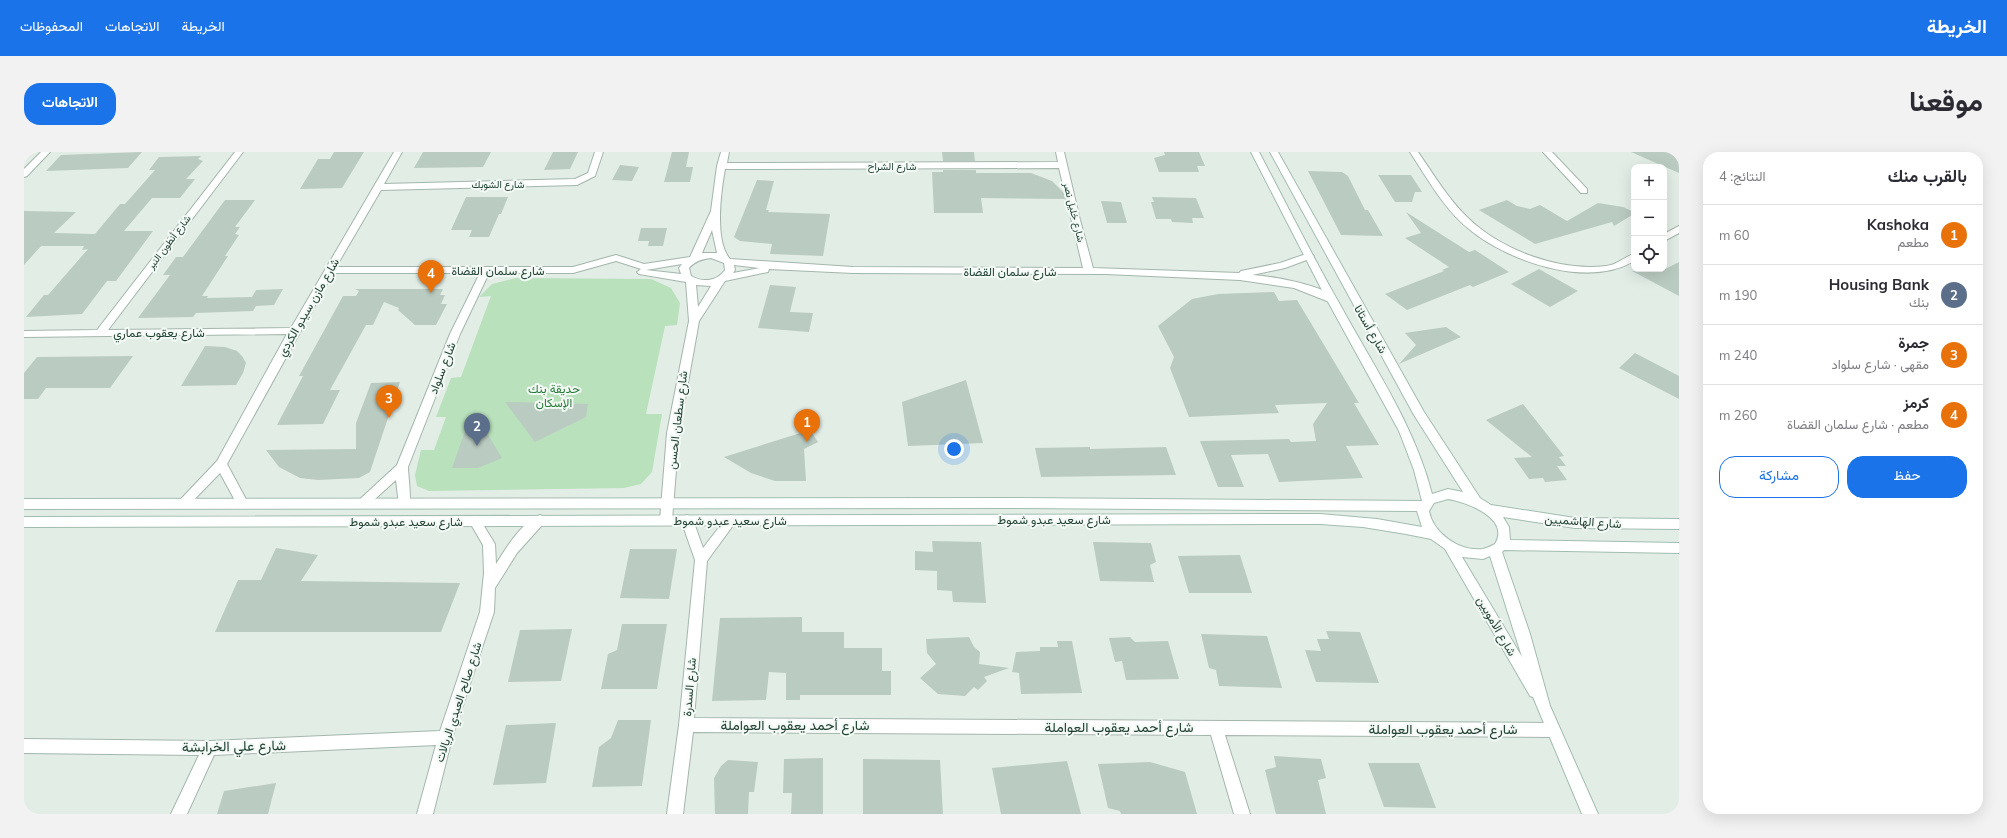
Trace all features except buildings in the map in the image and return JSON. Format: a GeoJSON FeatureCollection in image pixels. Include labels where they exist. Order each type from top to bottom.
{"type":"FeatureCollection","features":[{"type":"Feature","properties":{"kind":"street"},"geometry":{"type":"LineString","coordinates":[[24,174],[46,152]]}},
{"type":"Feature","properties":{"kind":"street","name":"شارع أنطون النبر"},"geometry":{"type":"LineString","coordinates":[[101,332],[239,152]]}},
{"type":"Feature","properties":{"kind":"street","name":"شارع مازن سيدو الكردي"},"geometry":{"type":"LineString","coordinates":[[183,504],[221,464],[294,331],[398,152]]}},
{"type":"Feature","properties":{"kind":"street","name":"شارع الشوبك"},"geometry":{"type":"LineString","coordinates":[[378,187],[577,182],[592,174],[599,152]]}},
{"type":"Feature","properties":{"kind":"street"},"geometry":{"type":"LineString","coordinates":[[689,279],[684,268],[694,258],[714,211],[724,152]]}},
{"type":"Feature","properties":{"kind":"street","name":"شارع خليل نصر"},"geometry":{"type":"LineString","coordinates":[[1060,152],[1075,220],[1089,271]]}},
{"type":"Feature","properties":{"kind":"street","name":"شارع أستانا"},"geometry":{"type":"LineString","coordinates":[[1255,152],[1332,300],[1405,431],[1420,470],[1426,504]]}},
{"type":"Feature","properties":{"kind":"street","name":"شارع أستانا"},"geometry":{"type":"LineString","coordinates":[[1274,152],[1357,304],[1420,415],[1475,501]]}},
{"type":"Feature","properties":{"kind":"street"},"geometry":{"type":"LineString","coordinates":[[1414,152],[1463,218],[1479,233],[1503,247],[1556,265],[1593,270],[1616,266],[1631,258]]}},
{"type":"Feature","properties":{"kind":"street"},"geometry":{"type":"LineString","coordinates":[[1547,152],[1584,191]]}},
{"type":"Feature","properties":{"kind":"street","name":"شارع الشراح"},"geometry":{"type":"LineString","coordinates":[[722,166],[1063,166]]}},
{"type":"Feature","properties":{"kind":"street"},"geometry":{"type":"LineString","coordinates":[[616,258],[642,272],[705,283],[722,279],[730,270],[717,238],[714,211]]}},
{"type":"Feature","properties":{"kind":"street"},"geometry":{"type":"LineString","coordinates":[[1667,236],[1679,229]]}},
{"type":"Feature","properties":{"kind":"street"},"geometry":{"type":"LineString","coordinates":[[616,258],[644,267],[711,255],[726,260]]}},
{"type":"Feature","properties":{"kind":"street","name":"شارع سلمان القضاة"},"geometry":{"type":"LineString","coordinates":[[1233,276],[1282,266],[1309,256]]}},
{"type":"Feature","properties":{"kind":"street","name":"شارع سلمان القضاة"},"geometry":{"type":"LineString","coordinates":[[330,270],[572,270],[616,258]]}},
{"type":"Feature","properties":{"kind":"street","name":"شارع سلمان القضاة"},"geometry":{"type":"LineString","coordinates":[[726,260],[788,267],[876,270],[1089,271],[1233,276],[1296,285],[1321,294],[1332,300]]}},
{"type":"Feature","properties":{"kind":"street","name":"شارع سلمان القضاة"},"geometry":{"type":"LineString","coordinates":[[722,279],[788,267]]}},
{"type":"Feature","properties":{"kind":"street","name":"شارع سلواد"},"geometry":{"type":"LineString","coordinates":[[405,505],[402,486],[402,467],[456,334],[486,270]]}},
{"type":"Feature","properties":{"kind":"street","name":"شارع سطعان الحسن"},"geometry":{"type":"LineString","coordinates":[[666,520],[673,433],[694,321],[689,279]]}},
{"type":"Feature","properties":{"kind":"street","name":"شارع سطعان الحسن"},"geometry":{"type":"LineString","coordinates":[[694,321],[722,279]]}},
{"type":"Feature","properties":{"kind":"street","name":"شارع يعقوب عماري"},"geometry":{"type":"LineString","coordinates":[[24,334],[294,331]]}},
{"type":"Feature","properties":{"kind":"street"},"geometry":{"type":"LineString","coordinates":[[221,464],[242,503]]}},
{"type":"Feature","properties":{"kind":"street","name":"شارع سلواد"},"geometry":{"type":"LineString","coordinates":[[362,504],[402,467]]}},
{"type":"Feature","properties":{"kind":"street"},"geometry":{"type":"LineString","coordinates":[[1448,494],[1461,496],[1475,501],[1488,509],[1497,518],[1503,527],[1505,536],[1499,548],[1486,554],[1475,554],[1450,547],[1434,535],[1424,520],[1426,504],[1437,496],[1448,494]]}},
{"type":"Feature","properties":{"kind":"street","name":"شارع سعيد عبدو شموط"},"geometry":{"type":"LineString","coordinates":[[24,504],[1426,504]]}},
{"type":"Feature","properties":{"kind":"street","name":"شارع الهاشميين"},"geometry":{"type":"LineString","coordinates":[[1488,509],[1575,523],[1679,524]]}},
{"type":"Feature","properties":{"kind":"street","name":"شارع سعيد عبدو شموط"},"geometry":{"type":"LineString","coordinates":[[24,522],[1320,519],[1386,524],[1434,535]]}},
{"type":"Feature","properties":{"kind":"street","name":"شارع صالح العبدي الريالات"},"geometry":{"type":"LineString","coordinates":[[490,589],[509,553],[522,536],[540,520]]}},
{"type":"Feature","properties":{"kind":"street","name":"شارع السدرة"},"geometry":{"type":"LineString","coordinates":[[675,814],[686,725],[701,560],[687,520]]}},
{"type":"Feature","properties":{"kind":"street"},"geometry":{"type":"LineString","coordinates":[[701,560],[731,520]]}},
{"type":"Feature","properties":{"kind":"street","name":"شارع صالح العبدي الريالات"},"geometry":{"type":"LineString","coordinates":[[424,814],[444,738],[487,612],[490,589],[488,544],[475,521]]}},
{"type":"Feature","properties":{"kind":"street","name":"شارع الأمويين"},"geometry":{"type":"LineString","coordinates":[[1450,547],[1543,706]]}},
{"type":"Feature","properties":{"kind":"street","name":"شارع الهاشميين"},"geometry":{"type":"LineString","coordinates":[[1499,548],[1679,548]]}},
{"type":"Feature","properties":{"kind":"street","name":"شارع الأمويين"},"geometry":{"type":"LineString","coordinates":[[1499,548],[1543,706],[1590,814]]}},
{"type":"Feature","properties":{"kind":"street","name":"شارع أحمد يعقوب العواملة"},"geometry":{"type":"LineString","coordinates":[[686,725],[1553,730]]}},
{"type":"Feature","properties":{"kind":"street"},"geometry":{"type":"LineString","coordinates":[[1216,728],[1242,814]]}},
{"type":"Feature","properties":{"kind":"street","name":"شارع علي الخرابشة"},"geometry":{"type":"LineString","coordinates":[[24,746],[210,748],[357,743],[444,738]]}},
{"type":"Feature","properties":{"kind":"street"},"geometry":{"type":"LineString","coordinates":[[179,814],[210,748]]}},
{"type":"Feature","properties":{"kind":"green space","name":"حديقة بنك الإسكان"},"geometry":{"type":"Polygon","coordinates":[[[516,278],[651,279],[671,288],[680,303],[677,325],[665,326],[646,414],[662,414],[652,472],[641,484],[624,488],[429,491],[417,486],[415,475],[421,450],[434,450],[446,417],[436,417],[451,378],[461,377],[491,296],[479,297],[492,284],[516,278]]]}},
{"type":"Feature","properties":{"kind":"place","name":"كرمز"},"geometry":{"type":"Point","coordinates":[431,293]}},
{"type":"Feature","properties":{"kind":"place","name":"جمرة"},"geometry":{"type":"Point","coordinates":[389,418]}},
{"type":"Feature","properties":{"kind":"place","name":"Kashoka"},"geometry":{"type":"Point","coordinates":[807,442]}},
{"type":"Feature","properties":{"kind":"place","name":"Housing Bank"},"geometry":{"type":"Point","coordinates":[477,446]}}]}
